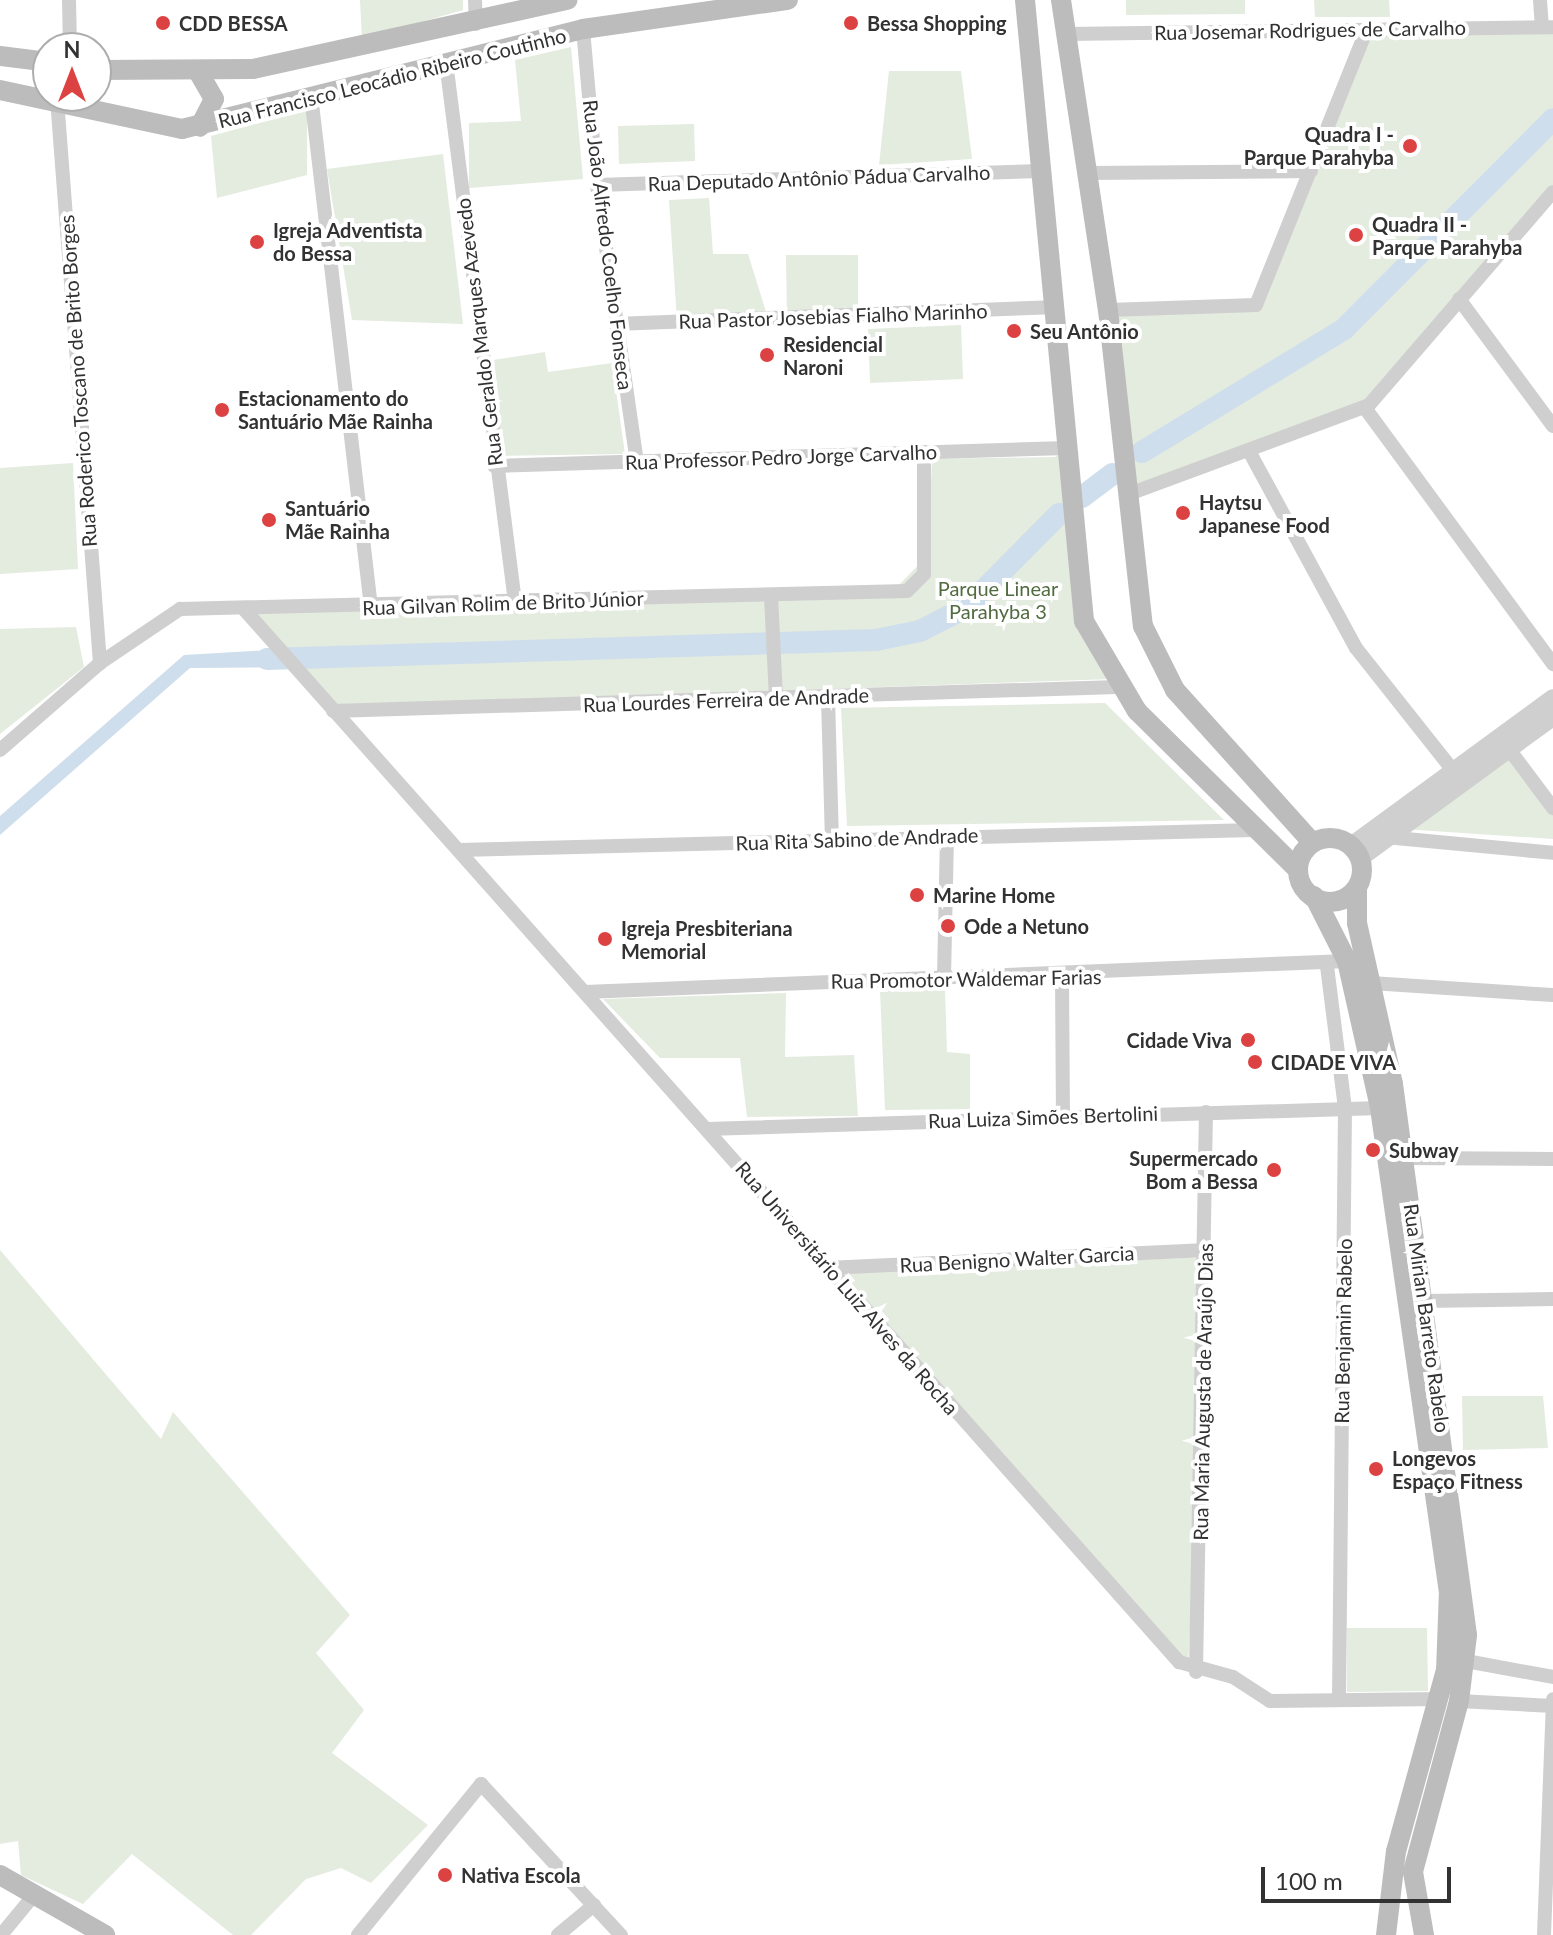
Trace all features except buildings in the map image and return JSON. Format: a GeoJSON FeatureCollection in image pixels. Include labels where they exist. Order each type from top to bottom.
{"type":"FeatureCollection","features":[{"type":"Feature","properties":{"kind":"main road","name":"Rua Francisco Leocádio Ribeiro Coutinho"},"geometry":{"type":"LineString","coordinates":[[112,70],[199,73],[476,24],[568,0]]}},
{"type":"Feature","properties":{"kind":"main road","name":"Rua Francisco Leocádio Ribeiro Coutinho"},"geometry":{"type":"LineString","coordinates":[[102,112],[144,124],[200,127],[311,95],[583,29],[788,0]]}},
{"type":"Feature","properties":{"kind":"main road"},"geometry":{"type":"LineString","coordinates":[[1025,0],[1082,612],[1118,687],[1255,830],[1296,868],[1314,896],[1340,902],[1357,888],[1355,852],[1312,842],[1159,665],[1139,608],[1108,310],[1061,0]]}},
{"type":"Feature","properties":{"kind":"main road"},"geometry":{"type":"LineString","coordinates":[[0,56],[32,60]]}},
{"type":"Feature","properties":{"kind":"main road"},"geometry":{"type":"LineString","coordinates":[[199,73],[214,99],[200,127]]}},
{"type":"Feature","properties":{"kind":"main road","name":"Rua Francisco Leocádio Ribeiro Coutinho"},"geometry":{"type":"LineString","coordinates":[[0,90],[32,95]]}},
{"type":"Feature","properties":{"kind":"main road"},"geometry":{"type":"LineString","coordinates":[[1296,868],[1312,842]]}},
{"type":"Feature","properties":{"kind":"main road","name":"Rua Mirian Barreto Rabelo"},"geometry":{"type":"LineString","coordinates":[[1357,888],[1424,1301],[1460,1557],[1466,1661],[1396,1851],[1386,1935]]}},
{"type":"Feature","properties":{"kind":"main road","name":"Rua Mirian Barreto Rabelo"},"geometry":{"type":"LineString","coordinates":[[1314,896],[1380,1108],[1449,1590],[1450,1700],[1413,1872],[1424,1935]]}},
{"type":"Feature","properties":{"kind":"main road"},"geometry":{"type":"LineString","coordinates":[[0,1875],[105,1935]]}},
{"type":"Feature","properties":{"kind":"street"},"geometry":{"type":"LineString","coordinates":[[69,0],[70,32]]}},
{"type":"Feature","properties":{"kind":"street"},"geometry":{"type":"LineString","coordinates":[[475,0],[476,24]]}},
{"type":"Feature","properties":{"kind":"street"},"geometry":{"type":"LineString","coordinates":[[1540,0],[1547,27]]}},
{"type":"Feature","properties":{"kind":"street","name":"Rua Josemar Rodrigues de Carvalho"},"geometry":{"type":"LineString","coordinates":[[1067,34],[1547,27]]}},
{"type":"Feature","properties":{"kind":"street","name":"Rua João Alfredo Coelho Fonseca"},"geometry":{"type":"LineString","coordinates":[[583,29],[597,185],[637,461]]}},
{"type":"Feature","properties":{"kind":"street"},"geometry":{"type":"LineString","coordinates":[[1108,310],[1247,309],[1260,298],[1367,29]]}},
{"type":"Feature","properties":{"kind":"street","name":"Rua Geraldo Marques Azevedo"},"geometry":{"type":"LineString","coordinates":[[446,62],[494,466],[515,602]]}},
{"type":"Feature","properties":{"kind":"street"},"geometry":{"type":"LineString","coordinates":[[311,95],[371,607]]}},
{"type":"Feature","properties":{"kind":"street","name":"Rua Roderico Toscano de Brito Borges"},"geometry":{"type":"LineString","coordinates":[[58,112],[100,663]]}},
{"type":"Feature","properties":{"kind":"street","name":"Rua Deputado Antônio Pádua Carvalho"},"geometry":{"type":"LineString","coordinates":[[597,185],[1042,171]]}},
{"type":"Feature","properties":{"kind":"street"},"geometry":{"type":"LineString","coordinates":[[1088,173],[1311,171]]}},
{"type":"Feature","properties":{"kind":"street"},"geometry":{"type":"LineString","coordinates":[[1129,494],[1365,408],[1553,193]]}},
{"type":"Feature","properties":{"kind":"street"},"geometry":{"type":"LineString","coordinates":[[1459,299],[1553,426]]}},
{"type":"Feature","properties":{"kind":"street","name":"Rua Pastor Josebias Fialho Marinho"},"geometry":{"type":"LineString","coordinates":[[615,324],[1052,307]]}},
{"type":"Feature","properties":{"kind":"street"},"geometry":{"type":"LineString","coordinates":[[1365,408],[1553,664]]}},
{"type":"Feature","properties":{"kind":"street","name":"Rua Professor Pedro Jorge Carvalho"},"geometry":{"type":"LineString","coordinates":[[494,466],[1067,448]]}},
{"type":"Feature","properties":{"kind":"street"},"geometry":{"type":"LineString","coordinates":[[1249,451],[1356,648],[1458,777]]}},
{"type":"Feature","properties":{"kind":"street","name":"Rua Gilvan Rolim de Brito Júnior"},"geometry":{"type":"LineString","coordinates":[[0,750],[100,663],[170,613],[243,608],[907,591],[922,582],[924,452]]}},
{"type":"Feature","properties":{"kind":"street"},"geometry":{"type":"LineString","coordinates":[[771,596],[776,698]]}},
{"type":"Feature","properties":{"kind":"street","name":"Rua Universitário Luiz Alves da Rocha"},"geometry":{"type":"LineString","coordinates":[[243,608],[827,1268],[1196,1672]]}},
{"type":"Feature","properties":{"kind":"street","name":"Rua Lourdes Ferreira de Andrade"},"geometry":{"type":"LineString","coordinates":[[333,711],[1118,687]]}},
{"type":"Feature","properties":{"kind":"street"},"geometry":{"type":"LineString","coordinates":[[828,698],[832,841]]}},
{"type":"Feature","properties":{"kind":"street"},"geometry":{"type":"LineString","coordinates":[[1355,852],[1505,743],[1553,698]]}},
{"type":"Feature","properties":{"kind":"street"},"geometry":{"type":"LineString","coordinates":[[1505,743],[1553,717]]}},
{"type":"Feature","properties":{"kind":"street"},"geometry":{"type":"LineString","coordinates":[[1505,743],[1553,808]]}},
{"type":"Feature","properties":{"kind":"street"},"geometry":{"type":"LineString","coordinates":[[1355,852],[1385,837],[1458,777]]}},
{"type":"Feature","properties":{"kind":"street","name":"Rua Rita Sabino de Andrade"},"geometry":{"type":"LineString","coordinates":[[459,850],[1255,830]]}},
{"type":"Feature","properties":{"kind":"street"},"geometry":{"type":"LineString","coordinates":[[944,978],[947,836]]}},
{"type":"Feature","properties":{"kind":"street"},"geometry":{"type":"LineString","coordinates":[[1385,837],[1553,853]]}},
{"type":"Feature","properties":{"kind":"street","name":"Rua Promotor Waldemar Farias"},"geometry":{"type":"LineString","coordinates":[[585,992],[944,978],[1062,977],[1337,964]]}},
{"type":"Feature","properties":{"kind":"street","name":"Rua Benjamin Rabelo"},"geometry":{"type":"LineString","coordinates":[[1337,964],[1345,1108],[1339,1698]]}},
{"type":"Feature","properties":{"kind":"street"},"geometry":{"type":"LineString","coordinates":[[1062,977],[1063,1115]]}},
{"type":"Feature","properties":{"kind":"street"},"geometry":{"type":"LineString","coordinates":[[1371,983],[1553,995]]}},
{"type":"Feature","properties":{"kind":"street","name":"Rua Luiza Simões Bertolini"},"geometry":{"type":"LineString","coordinates":[[707,1129],[1063,1115],[1380,1108]]}},
{"type":"Feature","properties":{"kind":"street","name":"Rua Maria Augusta de Araújo Dias"},"geometry":{"type":"LineString","coordinates":[[1196,1672],[1207,1250],[1206,1112]]}},
{"type":"Feature","properties":{"kind":"street"},"geometry":{"type":"LineString","coordinates":[[1403,1158],[1553,1159]]}},
{"type":"Feature","properties":{"kind":"street","name":"Rua Benigno Walter Garcia"},"geometry":{"type":"LineString","coordinates":[[827,1268],[1207,1250]]}},
{"type":"Feature","properties":{"kind":"street"},"geometry":{"type":"LineString","coordinates":[[1424,1301],[1553,1299]]}},
{"type":"Feature","properties":{"kind":"street"},"geometry":{"type":"LineString","coordinates":[[1466,1661],[1553,1677]]}},
{"type":"Feature","properties":{"kind":"street"},"geometry":{"type":"LineString","coordinates":[[1196,1672],[1233,1677],[1270,1701],[1339,1698],[1553,1706]]}},
{"type":"Feature","properties":{"kind":"street"},"geometry":{"type":"LineString","coordinates":[[1544,1935],[1551,1841],[1553,1699]]}},
{"type":"Feature","properties":{"kind":"street"},"geometry":{"type":"LineString","coordinates":[[358,1935],[481,1784],[621,1935]]}},
{"type":"Feature","properties":{"kind":"street"},"geometry":{"type":"LineString","coordinates":[[1,1935],[34,1895]]}},
{"type":"Feature","properties":{"kind":"street"},"geometry":{"type":"LineString","coordinates":[[558,1935],[594,1905]]}},
{"type":"Feature","properties":{"kind":"green space"},"geometry":{"type":"Polygon","coordinates":[[[360,0],[463,0],[463,10],[362,39],[360,0]]]}},
{"type":"Feature","properties":{"kind":"green space"},"geometry":{"type":"Polygon","coordinates":[[[1126,0],[1245,0],[1245,14],[1126,15],[1126,0]]]}},
{"type":"Feature","properties":{"kind":"green space"},"geometry":{"type":"Polygon","coordinates":[[[1314,0],[1389,0],[1390,17],[1315,17],[1314,0]]]}},
{"type":"Feature","properties":{"kind":"green space"},"geometry":{"type":"Polygon","coordinates":[[[1553,27],[1553,194],[1368,407],[1130,491],[1108,313],[1258,309],[1369,28],[1553,27]]]}},
{"type":"Feature","properties":{"kind":"green space"},"geometry":{"type":"Polygon","coordinates":[[[571,47],[583,179],[469,188],[469,123],[521,121],[515,60],[571,47]]]}},
{"type":"Feature","properties":{"kind":"green space"},"geometry":{"type":"Polygon","coordinates":[[[889,71],[961,71],[972,159],[879,165],[889,71]]]}},
{"type":"Feature","properties":{"kind":"green space"},"geometry":{"type":"Polygon","coordinates":[[[307,110],[307,175],[217,198],[211,136],[307,110]]]}},
{"type":"Feature","properties":{"kind":"green space"},"geometry":{"type":"Polygon","coordinates":[[[694,124],[695,161],[619,164],[618,126],[694,124]]]}},
{"type":"Feature","properties":{"kind":"green space"},"geometry":{"type":"Polygon","coordinates":[[[443,154],[463,324],[352,320],[327,169],[443,154]]]}},
{"type":"Feature","properties":{"kind":"green space"},"geometry":{"type":"Polygon","coordinates":[[[709,198],[713,254],[748,254],[766,312],[677,320],[669,200],[709,198]]]}},
{"type":"Feature","properties":{"kind":"green space"},"geometry":{"type":"Polygon","coordinates":[[[786,255],[858,255],[858,320],[787,320],[786,255]]]}},
{"type":"Feature","properties":{"kind":"green space"},"geometry":{"type":"Polygon","coordinates":[[[961,325],[963,379],[870,383],[868,329],[961,325]]]}},
{"type":"Feature","properties":{"kind":"green space"},"geometry":{"type":"Polygon","coordinates":[[[545,352],[548,372],[612,363],[625,454],[500,456],[493,360],[545,352]]]}},
{"type":"Feature","properties":{"kind":"green space","name":"Parque Linear Parahyba 3"},"geometry":{"type":"Polygon","coordinates":[[[1067,448],[1082,612],[1112,679],[338,706],[247,607],[897,587],[928,555],[932,459],[1055,457],[1067,448]]]}},
{"type":"Feature","properties":{"kind":"green space"},"geometry":{"type":"Polygon","coordinates":[[[73,463],[78,569],[0,574],[0,468],[73,463]]]}},
{"type":"Feature","properties":{"kind":"green space"},"geometry":{"type":"Polygon","coordinates":[[[76,627],[84,667],[0,734],[0,629],[76,627]]]}},
{"type":"Feature","properties":{"kind":"green space"},"geometry":{"type":"Polygon","coordinates":[[[1105,703],[1224,820],[847,826],[841,708],[1105,703]]]}},
{"type":"Feature","properties":{"kind":"green space"},"geometry":{"type":"Polygon","coordinates":[[[1510,758],[1553,811],[1553,839],[1403,829],[1510,758]]]}},
{"type":"Feature","properties":{"kind":"green space"},"geometry":{"type":"Polygon","coordinates":[[[945,989],[947,1052],[970,1054],[970,1109],[885,1110],[880,990],[945,989]]]}},
{"type":"Feature","properties":{"kind":"green space"},"geometry":{"type":"Polygon","coordinates":[[[786,993],[785,1057],[854,1055],[858,1116],[747,1117],[740,1058],[660,1058],[603,999],[786,993]]]}},
{"type":"Feature","properties":{"kind":"green space"},"geometry":{"type":"Polygon","coordinates":[[[0,1250],[161,1439],[173,1412],[350,1615],[316,1653],[364,1710],[332,1753],[428,1825],[371,1883],[341,1868],[306,1879],[251,1935],[233,1935],[132,1854],[83,1904],[21,1875],[18,1841],[0,1844],[0,1250]]]}},
{"type":"Feature","properties":{"kind":"green space"},"geometry":{"type":"Polygon","coordinates":[[[1210,1257],[1188,1667],[833,1272],[1210,1257]]]}},
{"type":"Feature","properties":{"kind":"green space"},"geometry":{"type":"Polygon","coordinates":[[[1462,1396],[1543,1396],[1548,1448],[1463,1450],[1462,1396]]]}},
{"type":"Feature","properties":{"kind":"green space"},"geometry":{"type":"Polygon","coordinates":[[[1347,1628],[1427,1628],[1428,1691],[1347,1692],[1347,1628]]]}},
{"type":"Feature","properties":{"kind":"water"},"geometry":{"type":"Polygon","coordinates":[[[286,649],[302,667],[190,668],[0,835],[0,816],[184,655],[286,649]]]}},
{"type":"Feature","properties":{"kind":"waterway"},"geometry":{"type":"LineString","coordinates":[[1142,452],[1344,329],[1553,119]]}},
{"type":"Feature","properties":{"kind":"waterway"},"geometry":{"type":"LineString","coordinates":[[1082,497],[1112,474]]}},
{"type":"Feature","properties":{"kind":"waterway"},"geometry":{"type":"LineString","coordinates":[[267,659],[876,640],[920,631],[967,607],[1059,514]]}},
{"type":"Feature","properties":{"kind":"place","name":"CDD BESSA"},"geometry":{"type":"Point","coordinates":[163,23]}},
{"type":"Feature","properties":{"kind":"place","name":"Bessa Shopping"},"geometry":{"type":"Point","coordinates":[851,23]}},
{"type":"Feature","properties":{"kind":"place","name":"Quadra I - Parque Parahyba"},"geometry":{"type":"Point","coordinates":[1410,146]}},
{"type":"Feature","properties":{"kind":"place","name":"Quadra II - Parque Parahyba"},"geometry":{"type":"Point","coordinates":[1356,235]}},
{"type":"Feature","properties":{"kind":"place","name":"Igreja Adventista do Bessa"},"geometry":{"type":"Point","coordinates":[257,242]}},
{"type":"Feature","properties":{"kind":"place","name":"Seu Antônio"},"geometry":{"type":"Point","coordinates":[1014,331]}},
{"type":"Feature","properties":{"kind":"place","name":"Residencial Naroni"},"geometry":{"type":"Point","coordinates":[767,355]}},
{"type":"Feature","properties":{"kind":"place","name":"Estacionamento do Santuário Mãe Rainha"},"geometry":{"type":"Point","coordinates":[222,410]}},
{"type":"Feature","properties":{"kind":"place","name":"Haytsu Japanese Food"},"geometry":{"type":"Point","coordinates":[1183,513]}},
{"type":"Feature","properties":{"kind":"place","name":"Santuário Mãe Rainha"},"geometry":{"type":"Point","coordinates":[269,520]}},
{"type":"Feature","properties":{"kind":"place","name":"Marine Home"},"geometry":{"type":"Point","coordinates":[917,895]}},
{"type":"Feature","properties":{"kind":"place","name":"Ode a Netuno"},"geometry":{"type":"Point","coordinates":[948,926]}},
{"type":"Feature","properties":{"kind":"place","name":"Igreja Presbiteriana Memorial"},"geometry":{"type":"Point","coordinates":[605,939]}},
{"type":"Feature","properties":{"kind":"place","name":"Cidade Viva"},"geometry":{"type":"Point","coordinates":[1248,1040]}},
{"type":"Feature","properties":{"kind":"place","name":"CIDADE VIVA"},"geometry":{"type":"Point","coordinates":[1255,1062]}},
{"type":"Feature","properties":{"kind":"place","name":"Subway"},"geometry":{"type":"Point","coordinates":[1373,1150]}},
{"type":"Feature","properties":{"kind":"place","name":"Supermercado Bom a Bessa"},"geometry":{"type":"Point","coordinates":[1274,1170]}},
{"type":"Feature","properties":{"kind":"place","name":"Longevos Espaço Fitness"},"geometry":{"type":"Point","coordinates":[1376,1469]}},
{"type":"Feature","properties":{"kind":"place","name":"Nativa Escola"},"geometry":{"type":"Point","coordinates":[445,1875]}}]}
